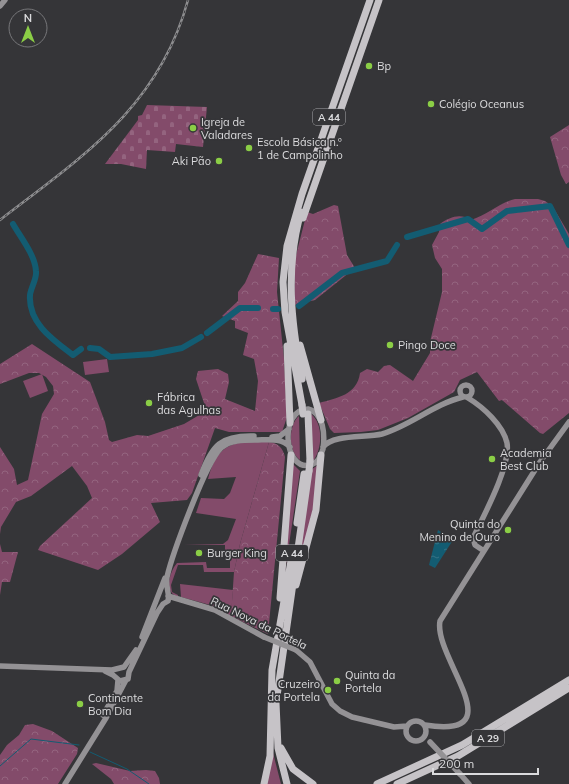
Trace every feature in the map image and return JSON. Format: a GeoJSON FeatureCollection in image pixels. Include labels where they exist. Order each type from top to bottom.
{"type":"FeatureCollection","features":[{"type":"Feature","properties":{"kind":"highway"},"geometry":{"type":"LineString","coordinates":[[289,235],[298,193],[366,0]]}},
{"type":"Feature","properties":{"kind":"highway","name":"A 44"},"geometry":{"type":"LineString","coordinates":[[287,784],[279,756],[276,703],[307,462],[304,404],[288,313],[283,274],[289,235],[370,0]]}},
{"type":"Feature","properties":{"kind":"highway","name":"A 44"},"geometry":{"type":"LineString","coordinates":[[288,313],[290,275],[294,243],[306,198],[375,0]]}},
{"type":"Feature","properties":{"kind":"highway"},"geometry":{"type":"LineString","coordinates":[[294,243],[379,0]]}},
{"type":"Feature","properties":{"kind":"highway"},"geometry":{"type":"LineString","coordinates":[[288,313],[321,420]]}},
{"type":"Feature","properties":{"kind":"highway"},"geometry":{"type":"LineString","coordinates":[[288,313],[290,426]]}},
{"type":"Feature","properties":{"kind":"highway"},"geometry":{"type":"LineString","coordinates":[[277,636],[290,451]]}},
{"type":"Feature","properties":{"kind":"highway"},"geometry":{"type":"LineString","coordinates":[[286,620],[316,510],[321,455]]}},
{"type":"Feature","properties":{"kind":"highway","name":"A 44"},"geometry":{"type":"LineString","coordinates":[[264,784],[269,765],[271,686],[277,636],[307,471]]}},
{"type":"Feature","properties":{"kind":"highway","name":"A 29"},"geometry":{"type":"LineString","coordinates":[[377,784],[462,746],[569,680]]}},
{"type":"Feature","properties":{"kind":"highway","name":"A 29"},"geometry":{"type":"LineString","coordinates":[[397,784],[458,756],[569,688]]}},
{"type":"Feature","properties":{"kind":"highway"},"geometry":{"type":"LineString","coordinates":[[271,733],[283,784]]}},
{"type":"Feature","properties":{"kind":"highway","name":"A 44"},"geometry":{"type":"LineString","coordinates":[[277,738],[289,764],[302,778],[313,784]]}},
{"type":"Feature","properties":{"kind":"main road"},"geometry":{"type":"LineString","coordinates":[[0,6],[5,0]]}},
{"type":"Feature","properties":{"kind":"main road"},"geometry":{"type":"LineString","coordinates":[[442,405],[460,391],[462,386],[468,385],[472,389],[478,404],[504,435],[507,444],[507,457],[498,484],[473,538],[475,545],[484,551]]}},
{"type":"Feature","properties":{"kind":"main road"},"geometry":{"type":"LineString","coordinates":[[460,391],[466,398],[478,404]]}},
{"type":"Feature","properties":{"kind":"main road"},"geometry":{"type":"LineString","coordinates":[[323,447],[329,441],[364,437],[389,432],[442,405],[466,398],[473,393]]}},
{"type":"Feature","properties":{"kind":"main road"},"geometry":{"type":"LineString","coordinates":[[224,442],[277,440],[285,443],[290,451],[300,465],[308,466],[315,464],[321,455],[323,447],[323,430],[321,420],[314,412],[305,409],[294,414],[290,426],[290,451]]}},
{"type":"Feature","properties":{"kind":"main road"},"geometry":{"type":"LineString","coordinates":[[469,784],[430,742],[426,732],[425,725],[434,727],[456,725],[463,723],[468,716],[468,703],[440,637],[439,628],[444,613],[540,462],[569,422]]}},
{"type":"Feature","properties":{"kind":"main road"},"geometry":{"type":"LineString","coordinates":[[196,496],[206,462],[224,442],[242,436],[280,436],[290,426]]}},
{"type":"Feature","properties":{"kind":"main road"},"geometry":{"type":"LineString","coordinates":[[323,430],[328,435],[338,439]]}},
{"type":"Feature","properties":{"kind":"main road"},"geometry":{"type":"LineString","coordinates":[[85,751],[90,738],[117,691],[117,678],[115,671],[121,668],[134,656],[168,572],[196,496],[211,461],[224,442]]}},
{"type":"Feature","properties":{"kind":"main road"},"geometry":{"type":"LineString","coordinates":[[65,784],[126,680],[156,613],[165,603],[168,595],[166,586],[168,572]]}},
{"type":"Feature","properties":{"kind":"main road"},"geometry":{"type":"LineString","coordinates":[[165,603],[158,602],[158,596],[162,592],[168,595]]}},
{"type":"Feature","properties":{"kind":"main road","name":"Rua Nova da Portela"},"geometry":{"type":"LineString","coordinates":[[168,595],[178,600],[215,610],[264,637],[296,650],[310,662],[328,699],[340,712],[352,717],[394,727],[406,734],[412,741],[422,740]]}},
{"type":"Feature","properties":{"kind":"main road","name":"Rua Nova da Portela"},"geometry":{"type":"LineString","coordinates":[[165,603],[178,600]]}},
{"type":"Feature","properties":{"kind":"main road"},"geometry":{"type":"LineString","coordinates":[[0,666],[105,671],[121,668],[129,672]]}},
{"type":"Feature","properties":{"kind":"main road"},"geometry":{"type":"LineString","coordinates":[[105,671],[117,678],[126,680]]}},
{"type":"Feature","properties":{"kind":"main road","name":"Rua Nova da Portela"},"geometry":{"type":"LineString","coordinates":[[394,727],[407,726],[416,721],[425,725]]}},
{"type":"Feature","properties":{"kind":"main road"},"geometry":{"type":"LineString","coordinates":[[406,734],[407,726]]}},
{"type":"Feature","properties":{"kind":"main road"},"geometry":{"type":"LineString","coordinates":[[430,742],[422,740],[426,732],[434,727]]}},
{"type":"Feature","properties":{"kind":"green space"},"geometry":{"type":"Polygon","coordinates":[[[147,105],[207,107],[203,147],[176,144],[175,152],[147,150],[146,169],[121,164],[105,164],[138,120],[138,116],[142,115],[147,105]]]}},
{"type":"Feature","properties":{"kind":"green space"},"geometry":{"type":"Polygon","coordinates":[[[569,125],[569,182],[566,184],[561,175],[550,137],[569,125]]]}},
{"type":"Feature","properties":{"kind":"green space"},"geometry":{"type":"Polygon","coordinates":[[[515,199],[538,199],[545,201],[553,207],[569,234],[569,413],[543,434],[540,433],[502,400],[499,401],[477,372],[460,380],[454,392],[408,418],[378,430],[334,433],[330,429],[319,403],[339,397],[350,391],[355,386],[360,373],[367,369],[378,372],[384,366],[390,365],[413,381],[430,353],[430,342],[442,292],[442,269],[435,258],[432,245],[439,232],[440,224],[448,219],[459,216],[471,220],[515,199]]]}},
{"type":"Feature","properties":{"kind":"green space"},"geometry":{"type":"Polygon","coordinates":[[[334,205],[338,206],[347,255],[355,268],[315,300],[294,305],[295,259],[307,212],[313,214],[334,205]]]}},
{"type":"Feature","properties":{"kind":"green space"},"geometry":{"type":"Polygon","coordinates":[[[258,254],[279,258],[277,292],[284,359],[287,417],[282,432],[229,432],[215,428],[192,493],[187,500],[151,503],[160,522],[122,554],[98,570],[38,550],[40,546],[92,498],[87,486],[72,466],[31,496],[16,502],[1,527],[0,534],[0,447],[14,469],[17,485],[28,480],[42,414],[54,394],[53,386],[46,377],[39,373],[29,373],[0,384],[0,364],[32,344],[90,382],[105,422],[109,440],[112,442],[137,435],[148,436],[184,424],[201,414],[206,409],[196,379],[198,371],[218,369],[228,374],[229,382],[225,399],[255,411],[258,381],[254,359],[243,355],[248,333],[235,328],[235,321],[222,316],[238,301],[238,292],[245,283],[258,254]]]}},
{"type":"Feature","properties":{"kind":"green space"},"geometry":{"type":"Polygon","coordinates":[[[107,359],[109,372],[85,375],[83,362],[107,359]]]}},
{"type":"Feature","properties":{"kind":"green space"},"geometry":{"type":"Polygon","coordinates":[[[42,374],[48,391],[30,398],[23,381],[42,374]]]}},
{"type":"Feature","properties":{"kind":"green space"},"geometry":{"type":"Polygon","coordinates":[[[311,414],[315,418],[320,430],[320,444],[313,461],[311,414]]]}},
{"type":"Feature","properties":{"kind":"green space"},"geometry":{"type":"Polygon","coordinates":[[[299,416],[300,460],[293,451],[291,438],[291,432],[295,420],[299,416]]]}},
{"type":"Feature","properties":{"kind":"green space"},"geometry":{"type":"Polygon","coordinates":[[[244,442],[269,442],[240,544],[234,572],[204,572],[203,565],[178,565],[171,585],[172,592],[178,595],[178,597],[173,594],[171,591],[169,586],[170,576],[177,563],[206,562],[207,568],[230,568],[230,558],[225,557],[225,545],[184,545],[223,544],[228,540],[236,519],[196,513],[201,498],[224,499],[230,493],[236,477],[208,479],[213,464],[220,453],[230,446],[244,442]]]}},
{"type":"Feature","properties":{"kind":"green space"},"geometry":{"type":"Polygon","coordinates":[[[269,442],[280,446],[285,457],[268,634],[231,616],[234,572],[240,544],[269,442]]]}},
{"type":"Feature","properties":{"kind":"green space"},"geometry":{"type":"Polygon","coordinates":[[[292,463],[300,471],[283,585],[292,463]]]}},
{"type":"Feature","properties":{"kind":"green space"},"geometry":{"type":"Polygon","coordinates":[[[318,465],[316,496],[294,588],[312,469],[318,465]]]}},
{"type":"Feature","properties":{"kind":"green space"},"geometry":{"type":"Polygon","coordinates":[[[0,544],[2,552],[18,552],[10,582],[2,582],[0,595],[0,544]]]}},
{"type":"Feature","properties":{"kind":"green space"},"geometry":{"type":"Polygon","coordinates":[[[180,584],[233,590],[231,616],[214,606],[181,597],[180,584]]]}},
{"type":"Feature","properties":{"kind":"green space"},"geometry":{"type":"Polygon","coordinates":[[[33,724],[52,731],[78,748],[77,754],[58,784],[0,784],[0,755],[7,745],[19,735],[25,725],[33,724]]]}},
{"type":"Feature","properties":{"kind":"green space"},"geometry":{"type":"Polygon","coordinates":[[[272,749],[281,784],[266,784],[272,749]]]}},
{"type":"Feature","properties":{"kind":"green space"},"geometry":{"type":"Polygon","coordinates":[[[96,763],[130,771],[155,771],[159,778],[160,784],[114,784],[111,779],[92,764],[96,763]]]}},
{"type":"Feature","properties":{"kind":"water"},"geometry":{"type":"Polygon","coordinates":[[[438,530],[453,540],[435,568],[429,565],[438,530]]]}},
{"type":"Feature","properties":{"kind":"waterway"},"geometry":{"type":"LineString","coordinates":[[407,237],[468,219],[482,229],[507,211],[550,206],[569,245]]}},
{"type":"Feature","properties":{"kind":"waterway"},"geometry":{"type":"LineString","coordinates":[[13,224],[27,247],[35,265],[36,277],[30,295],[30,305],[37,322],[50,337],[73,355],[81,349]]}},
{"type":"Feature","properties":{"kind":"waterway"},"geometry":{"type":"LineString","coordinates":[[299,306],[342,273],[387,261],[397,245]]}},
{"type":"Feature","properties":{"kind":"waterway"},"geometry":{"type":"LineString","coordinates":[[207,333],[240,308],[258,308]]}},
{"type":"Feature","properties":{"kind":"waterway"},"geometry":{"type":"LineString","coordinates":[[273,309],[278,309]]}},
{"type":"Feature","properties":{"kind":"waterway"},"geometry":{"type":"LineString","coordinates":[[90,348],[99,349],[110,357],[152,354],[182,348],[201,337]]}},
{"type":"Feature","properties":{"kind":"waterway"},"geometry":{"type":"LineString","coordinates":[[0,766],[31,739],[79,745]]}},
{"type":"Feature","properties":{"kind":"waterway"},"geometry":{"type":"LineString","coordinates":[[90,752],[127,769],[149,784]]}},
{"type":"Feature","properties":{"kind":"railway"},"geometry":{"type":"LineString","coordinates":[[0,220],[60,174],[88,150],[114,126],[138,100],[158,71],[175,38],[188,0]]}},
{"type":"Feature","properties":{"kind":"place","name":"Bp"},"geometry":{"type":"Point","coordinates":[369,66]}},
{"type":"Feature","properties":{"kind":"place","name":"Colégio Oceanus"},"geometry":{"type":"Point","coordinates":[431,104]}},
{"type":"Feature","properties":{"kind":"place","name":"Igreja de Valadares"},"geometry":{"type":"Point","coordinates":[193,128]}},
{"type":"Feature","properties":{"kind":"place","name":"Escola Básica n.º 1 de Campolinho"},"geometry":{"type":"Point","coordinates":[249,148]}},
{"type":"Feature","properties":{"kind":"place","name":"Aki Pão"},"geometry":{"type":"Point","coordinates":[219,161]}},
{"type":"Feature","properties":{"kind":"place","name":"Pingo Doce"},"geometry":{"type":"Point","coordinates":[390,345]}},
{"type":"Feature","properties":{"kind":"place","name":"Fábrica das Agulhas"},"geometry":{"type":"Point","coordinates":[149,403]}},
{"type":"Feature","properties":{"kind":"place","name":"Academia Best Club"},"geometry":{"type":"Point","coordinates":[492,459]}},
{"type":"Feature","properties":{"kind":"place","name":"Quinta do Menino de Ouro"},"geometry":{"type":"Point","coordinates":[508,530]}},
{"type":"Feature","properties":{"kind":"place","name":"Burger King"},"geometry":{"type":"Point","coordinates":[199,553]}},
{"type":"Feature","properties":{"kind":"place","name":"Quinta da Portela"},"geometry":{"type":"Point","coordinates":[337,681]}},
{"type":"Feature","properties":{"kind":"place","name":"Cruzeiro da Portela"},"geometry":{"type":"Point","coordinates":[328,690]}},
{"type":"Feature","properties":{"kind":"place","name":"Continente Bom Dia"},"geometry":{"type":"Point","coordinates":[80,704]}}]}
